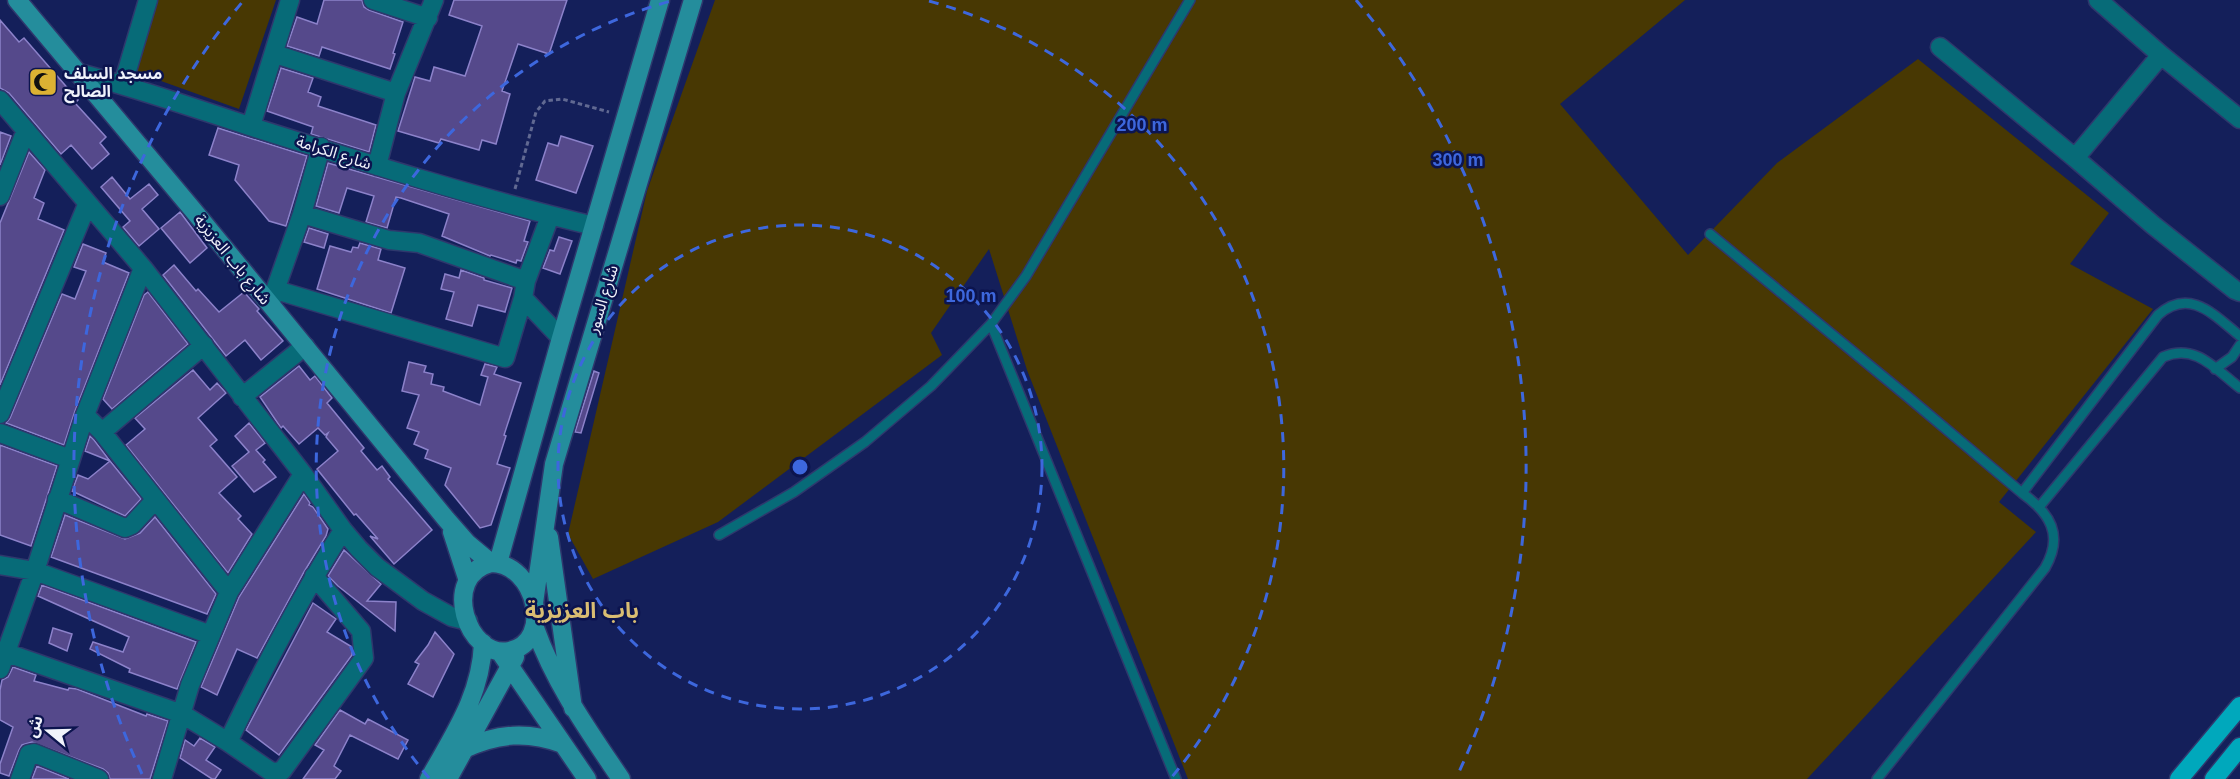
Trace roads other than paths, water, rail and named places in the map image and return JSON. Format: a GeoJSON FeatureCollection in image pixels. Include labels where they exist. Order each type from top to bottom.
{"type":"FeatureCollection","features":[{"type":"Feature","properties":{"kind":"main road","name":"شارع باب العزيزية"},"geometry":{"type":"LineString","coordinates":[[17,0],[75,72],[273,297],[305,346],[446,519],[467,543],[495,563]]}},
{"type":"Feature","properties":{"kind":"main road","name":"شارع السور"},"geometry":{"type":"LineString","coordinates":[[495,563],[660,0]]}},
{"type":"Feature","properties":{"kind":"main road","name":"شارع السور"},"geometry":{"type":"LineString","coordinates":[[534,603],[554,464],[693,0]]}},
{"type":"Feature","properties":{"kind":"main road","name":"شارع باب العزيزية"},"geometry":{"type":"LineString","coordinates":[[446,519],[459,548],[467,578]]}},
{"type":"Feature","properties":{"kind":"main road"},"geometry":{"type":"LineString","coordinates":[[546,519],[573,708]]}},
{"type":"Feature","properties":{"kind":"main road"},"geometry":{"type":"LineString","coordinates":[[588,779],[505,659],[484,646],[474,634],[468,621],[463,597],[467,578],[474,570],[495,563],[508,565],[522,578],[534,603],[535,628],[548,662],[573,708],[621,779]]}},
{"type":"Feature","properties":{"kind":"main road"},"geometry":{"type":"LineString","coordinates":[[448,779],[505,659],[526,642],[535,628]]}},
{"type":"Feature","properties":{"kind":"main road"},"geometry":{"type":"LineString","coordinates":[[429,779],[476,689],[483,643]]}},
{"type":"Feature","properties":{"kind":"main road"},"geometry":{"type":"LineString","coordinates":[[2179,779],[2240,706]]}},
{"type":"Feature","properties":{"kind":"main road"},"geometry":{"type":"LineString","coordinates":[[464,749],[496,737],[513,735],[547,738],[563,744]]}},
{"type":"Feature","properties":{"kind":"main road"},"geometry":{"type":"LineString","coordinates":[[2214,779],[2240,747]]}},
{"type":"Feature","properties":{"kind":"street"},"geometry":{"type":"LineString","coordinates":[[251,126],[290,0]]}},
{"type":"Feature","properties":{"kind":"street"},"geometry":{"type":"LineString","coordinates":[[373,0],[428,18]]}},
{"type":"Feature","properties":{"kind":"street"},"geometry":{"type":"LineString","coordinates":[[377,166],[396,93],[434,0]]}},
{"type":"Feature","properties":{"kind":"street"},"geometry":{"type":"LineString","coordinates":[[2098,0],[2240,119]]}},
{"type":"Feature","properties":{"kind":"street"},"geometry":{"type":"LineString","coordinates":[[123,84],[145,3]]}},
{"type":"Feature","properties":{"kind":"street"},"geometry":{"type":"LineString","coordinates":[[1940,47],[2153,225],[2240,292]]}},
{"type":"Feature","properties":{"kind":"street"},"geometry":{"type":"LineString","coordinates":[[275,54],[396,93]]}},
{"type":"Feature","properties":{"kind":"street"},"geometry":{"type":"LineString","coordinates":[[2075,158],[2161,55]]}},
{"type":"Feature","properties":{"kind":"street","name":"شارع الكرامة"},"geometry":{"type":"LineString","coordinates":[[75,72],[123,84],[377,166],[550,216],[594,226]]}},
{"type":"Feature","properties":{"kind":"street"},"geometry":{"type":"LineString","coordinates":[[0,100],[204,345],[343,530],[377,567],[405,589],[435,609],[468,621]]}},
{"type":"Feature","properties":{"kind":"street"},"geometry":{"type":"LineString","coordinates":[[0,196],[26,130]]}},
{"type":"Feature","properties":{"kind":"street"},"geometry":{"type":"LineString","coordinates":[[321,147],[302,214],[273,297],[505,358],[524,289],[550,216]]}},
{"type":"Feature","properties":{"kind":"street"},"geometry":{"type":"LineString","coordinates":[[0,414],[87,205]]}},
{"type":"Feature","properties":{"kind":"street"},"geometry":{"type":"LineString","coordinates":[[302,214],[389,240],[419,243],[524,289],[561,338]]}},
{"type":"Feature","properties":{"kind":"street"},"geometry":{"type":"LineString","coordinates":[[142,268],[85,415],[4,661],[182,714],[228,742],[276,776],[290,763],[364,658],[361,631],[314,576]]}},
{"type":"Feature","properties":{"kind":"street"},"geometry":{"type":"LineString","coordinates":[[102,432],[204,345]]}},
{"type":"Feature","properties":{"kind":"street"},"geometry":{"type":"LineString","coordinates":[[242,397],[305,346]]}},
{"type":"Feature","properties":{"kind":"street"},"geometry":{"type":"LineString","coordinates":[[85,415],[102,432],[229,592]]}},
{"type":"Feature","properties":{"kind":"street"},"geometry":{"type":"LineString","coordinates":[[0,434],[70,459]]}},
{"type":"Feature","properties":{"kind":"street"},"geometry":{"type":"LineString","coordinates":[[162,779],[190,686],[229,592],[303,474]]}},
{"type":"Feature","properties":{"kind":"street"},"geometry":{"type":"LineString","coordinates":[[57,499],[125,528],[132,525],[155,500]]}},
{"type":"Feature","properties":{"kind":"street"},"geometry":{"type":"LineString","coordinates":[[228,742],[267,662],[314,576],[343,530]]}},
{"type":"Feature","properties":{"kind":"street"},"geometry":{"type":"LineString","coordinates":[[0,565],[35,571],[211,635]]}},
{"type":"Feature","properties":{"kind":"street"},"geometry":{"type":"LineString","coordinates":[[20,779],[26,759],[29,754],[34,753],[99,779]]}},
{"type":"Feature","properties":{"kind":"lane"},"geometry":{"type":"LineString","coordinates":[[719,535],[794,492],[865,442],[931,386],[991,324],[1026,276],[1190,0]]}},
{"type":"Feature","properties":{"kind":"lane"},"geometry":{"type":"LineString","coordinates":[[1710,234],[2040,506],[2049,519],[2054,535],[2052,552],[2045,568],[1877,779]]}},
{"type":"Feature","properties":{"kind":"lane"},"geometry":{"type":"LineString","coordinates":[[2022,493],[2158,315],[2166,308],[2176,303],[2196,304],[2240,336]]}},
{"type":"Feature","properties":{"kind":"lane"},"geometry":{"type":"LineString","coordinates":[[991,324],[1176,779]]}},
{"type":"Feature","properties":{"kind":"lane"},"geometry":{"type":"LineString","coordinates":[[2215,369],[2232,357],[2240,345]]}},
{"type":"Feature","properties":{"kind":"lane"},"geometry":{"type":"LineString","coordinates":[[2040,506],[2163,357],[2174,352],[2198,355],[2240,388]]}},
{"type":"Feature","properties":{"kind":"place","name":"مسجد السلف الصالح"},"geometry":{"type":"Point","coordinates":[43,82]}},
{"type":"Feature","properties":{"kind":"district","name":"باب العزيزية"},"geometry":{"type":"Point","coordinates":[582,610]}}]}
